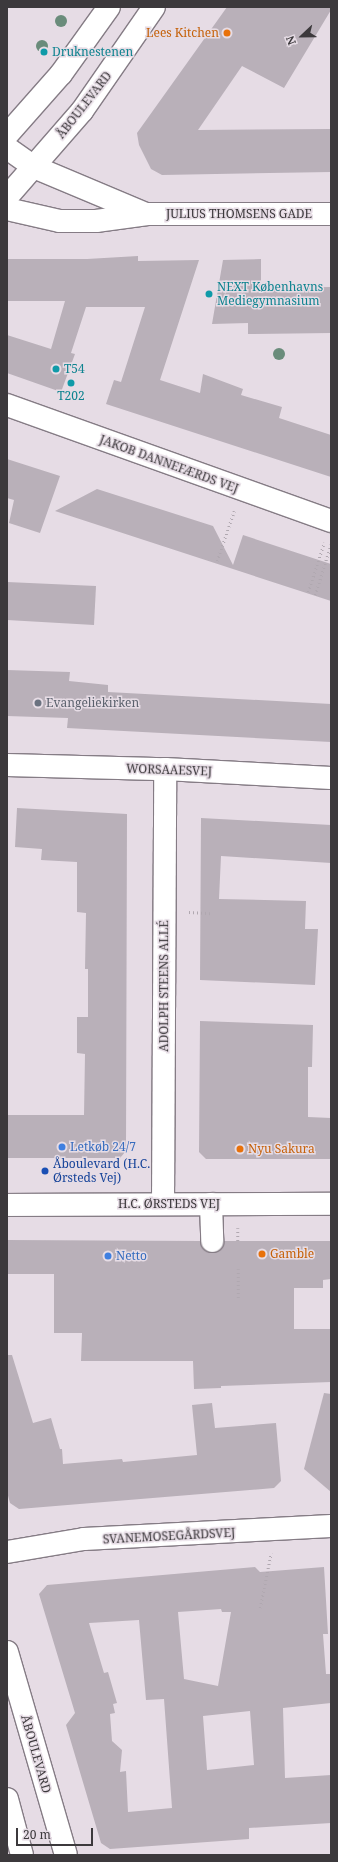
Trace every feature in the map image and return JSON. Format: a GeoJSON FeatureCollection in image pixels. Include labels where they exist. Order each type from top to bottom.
{"type":"FeatureCollection","features":[{"type":"Feature","properties":{"kind":"street"},"geometry":{"type":"LineString","coordinates":[[7,135],[61,74],[109,7]]}},
{"type":"Feature","properties":{"kind":"street","name":"ÅBOULEVARD"},"geometry":{"type":"LineString","coordinates":[[7,197],[86,105],[154,7]]}},
{"type":"Feature","properties":{"kind":"street","name":"JULIUS THOMSENS GADE"},"geometry":{"type":"LineString","coordinates":[[7,148],[34,167],[148,214]]}},
{"type":"Feature","properties":{"kind":"street","name":"JULIUS THOMSENS GADE"},"geometry":{"type":"LineString","coordinates":[[7,209],[60,221],[96,221],[148,214],[331,214]]}},
{"type":"Feature","properties":{"kind":"street","name":"JAKOB DANNEFÆRDS VEJ"},"geometry":{"type":"LineString","coordinates":[[7,405],[242,490],[328,529]]}},
{"type":"Feature","properties":{"kind":"street","name":"WORSAAESVEJ"},"geometry":{"type":"LineString","coordinates":[[7,766],[165,769],[331,778]]}},
{"type":"Feature","properties":{"kind":"street","name":"ADOLPH STEENS ALLÉ"},"geometry":{"type":"LineString","coordinates":[[163,1204],[165,769]]}},
{"type":"Feature","properties":{"kind":"street"},"geometry":{"type":"LineString","coordinates":[[211,1204],[212,1241]]}},
{"type":"Feature","properties":{"kind":"street","name":"H.C. ØRSTEDS VEJ"},"geometry":{"type":"LineString","coordinates":[[7,1205],[331,1204]]}},
{"type":"Feature","properties":{"kind":"street","name":"SVANEMOSEGÅRDSVEJ"},"geometry":{"type":"LineString","coordinates":[[7,1552],[84,1539],[275,1531],[331,1526]]}},
{"type":"Feature","properties":{"kind":"street","name":"ÅBOULEVARD"},"geometry":{"type":"LineString","coordinates":[[7,1652],[66,1855]]}},
{"type":"Feature","properties":{"kind":"street"},"geometry":{"type":"LineString","coordinates":[[7,1799],[22,1855]]}},
{"type":"Feature","properties":{"kind":"path"},"geometry":{"type":"LineString","coordinates":[[217,561],[242,490]]}},
{"type":"Feature","properties":{"kind":"path"},"geometry":{"type":"LineString","coordinates":[[308,592],[328,529]]}},
{"type":"Feature","properties":{"kind":"path"},"geometry":{"type":"LineString","coordinates":[[315,595],[331,544]]}},
{"type":"Feature","properties":{"kind":"path"},"geometry":{"type":"LineString","coordinates":[[238,1269],[238,1298]]}},
{"type":"Feature","properties":{"kind":"path"},"geometry":{"type":"LineString","coordinates":[[260,1608],[275,1531]]}},
{"type":"Feature","properties":{"kind":"building"},"geometry":{"type":"Polygon","coordinates":[[[227,7],[331,7],[331,10],[284,88],[242,66],[198,130],[331,129],[331,172],[162,175],[151,169],[139,145],[137,133],[227,7]]]}},
{"type":"Feature","properties":{"kind":"building"},"geometry":{"type":"Polygon","coordinates":[[[138,256],[138,261],[199,260],[160,380],[200,393],[203,374],[243,389],[241,395],[282,407],[279,418],[331,435],[331,477],[106,404],[114,380],[121,382],[145,307],[86,307],[71,353],[75,354],[61,392],[7,373],[7,335],[51,349],[65,301],[7,301],[7,259],[87,259],[138,256]]]}},
{"type":"Feature","properties":{"kind":"building"},"geometry":{"type":"Polygon","coordinates":[[[261,259],[261,288],[331,287],[331,333],[248,334],[248,323],[212,324],[223,260],[261,259]]]}},
{"type":"Feature","properties":{"kind":"building"},"geometry":{"type":"Polygon","coordinates":[[[7,459],[60,476],[40,533],[9,523],[14,500],[7,498],[7,459]]]}},
{"type":"Feature","properties":{"kind":"building"},"geometry":{"type":"Polygon","coordinates":[[[97,489],[213,526],[233,565],[243,535],[331,564],[331,601],[55,511],[97,489]]]}},
{"type":"Feature","properties":{"kind":"building"},"geometry":{"type":"Polygon","coordinates":[[[7,582],[96,586],[94,625],[7,620],[7,582]]]}},
{"type":"Feature","properties":{"kind":"building"},"geometry":{"type":"Polygon","coordinates":[[[7,670],[70,672],[69,681],[108,685],[108,692],[331,704],[331,742],[67,728],[68,718],[7,716],[7,670]]]}},
{"type":"Feature","properties":{"kind":"building"},"geometry":{"type":"Polygon","coordinates":[[[17,808],[127,814],[126,1151],[120,1158],[7,1158],[7,1115],[84,1115],[85,1054],[77,1053],[77,1017],[88,1017],[88,969],[85,969],[86,913],[77,912],[77,862],[41,860],[42,849],[15,847],[17,808]]]}},
{"type":"Feature","properties":{"kind":"building"},"geometry":{"type":"Polygon","coordinates":[[[201,818],[331,825],[331,863],[221,856],[219,899],[306,901],[305,929],[318,929],[315,985],[200,980],[201,818]]]}},
{"type":"Feature","properties":{"kind":"building"},"geometry":{"type":"Polygon","coordinates":[[[200,1021],[313,1025],[312,1067],[308,1067],[308,1117],[331,1118],[331,1159],[206,1159],[199,1152],[200,1021]]]}},
{"type":"Feature","properties":{"kind":"building"},"geometry":{"type":"Polygon","coordinates":[[[7,1240],[200,1241],[202,1248],[212,1253],[219,1251],[224,1241],[331,1241],[331,1279],[323,1280],[323,1288],[294,1288],[294,1329],[331,1329],[331,1382],[221,1386],[221,1388],[194,1389],[193,1361],[81,1361],[82,1333],[54,1333],[54,1274],[7,1274],[7,1240]]]}},
{"type":"Feature","properties":{"kind":"building"},"geometry":{"type":"Polygon","coordinates":[[[7,1355],[12,1355],[33,1423],[51,1418],[60,1449],[62,1449],[63,1464],[122,1459],[123,1462],[197,1455],[192,1405],[212,1403],[215,1428],[276,1423],[281,1481],[274,1488],[19,1509],[10,1503],[7,1492],[7,1355]]]}},
{"type":"Feature","properties":{"kind":"building"},"geometry":{"type":"Polygon","coordinates":[[[324,1393],[331,1394],[331,1492],[304,1469],[324,1393]]]}},
{"type":"Feature","properties":{"kind":"building"},"geometry":{"type":"Polygon","coordinates":[[[255,1567],[260,1572],[324,1567],[328,1634],[323,1634],[326,1674],[331,1674],[331,1703],[283,1708],[285,1778],[331,1775],[331,1823],[249,1828],[249,1839],[110,1849],[101,1843],[66,1725],[75,1713],[39,1594],[47,1585],[255,1567]],[[221,1609],[178,1612],[184,1679],[218,1686],[231,1612],[222,1612],[221,1609]],[[139,1620],[89,1623],[104,1673],[108,1672],[117,1703],[113,1704],[115,1713],[110,1714],[112,1741],[122,1750],[120,1772],[126,1771],[128,1812],[172,1808],[164,1699],[146,1700],[139,1620]],[[250,1711],[203,1716],[207,1770],[254,1765],[250,1711]]]}},
{"type":"Feature","properties":{"kind":"place","name":"Lees Kitchen"},"geometry":{"type":"Point","coordinates":[227,33]}},
{"type":"Feature","properties":{"kind":"place","name":"Druknestenen"},"geometry":{"type":"Point","coordinates":[44,52]}},
{"type":"Feature","properties":{"kind":"place","name":"NEXT Københavns Mediegymnasium"},"geometry":{"type":"Point","coordinates":[209,294]}},
{"type":"Feature","properties":{"kind":"place","name":"T54"},"geometry":{"type":"Point","coordinates":[56,369]}},
{"type":"Feature","properties":{"kind":"place","name":"T202"},"geometry":{"type":"Point","coordinates":[71,383]}},
{"type":"Feature","properties":{"kind":"place","name":"Evangeliekirken"},"geometry":{"type":"Point","coordinates":[38,703]}},
{"type":"Feature","properties":{"kind":"place","name":"Letkøb 24/7"},"geometry":{"type":"Point","coordinates":[62,1147]}},
{"type":"Feature","properties":{"kind":"place","name":"Nyu Sakura"},"geometry":{"type":"Point","coordinates":[240,1149]}},
{"type":"Feature","properties":{"kind":"place","name":"Åboulevard (H.C. Ørsteds Vej)"},"geometry":{"type":"Point","coordinates":[45,1171]}},
{"type":"Feature","properties":{"kind":"place","name":"Gamble"},"geometry":{"type":"Point","coordinates":[262,1254]}},
{"type":"Feature","properties":{"kind":"place","name":"Netto"},"geometry":{"type":"Point","coordinates":[108,1256]}}]}
